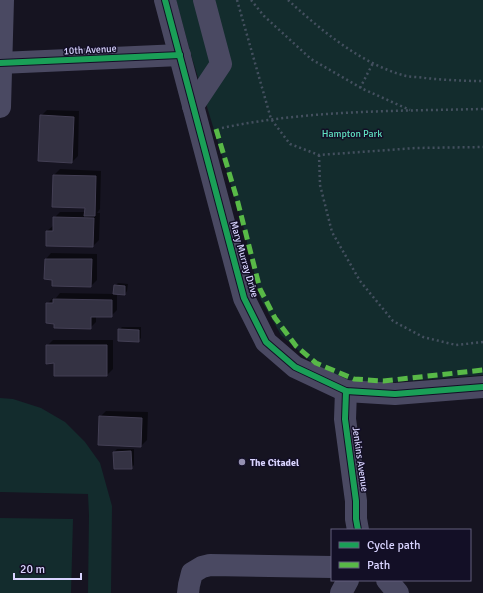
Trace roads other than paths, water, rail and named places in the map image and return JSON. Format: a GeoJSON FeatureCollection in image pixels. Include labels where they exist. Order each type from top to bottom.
{"type":"FeatureCollection","features":[{"type":"Feature","properties":{"kind":"street"},"geometry":{"type":"LineString","coordinates":[[0,108],[0,63],[3,0]]}},
{"type":"Feature","properties":{"kind":"street","name":"Mary Murray Drive"},"geometry":{"type":"LineString","coordinates":[[165,0],[244,298],[266,342],[295,368],[346,391],[395,394],[483,387]]}},
{"type":"Feature","properties":{"kind":"street"},"geometry":{"type":"LineString","coordinates":[[193,106],[221,64],[204,0]]}},
{"type":"Feature","properties":{"kind":"street","name":"10th Avenue"},"geometry":{"type":"LineString","coordinates":[[0,63],[180,55]]}},
{"type":"Feature","properties":{"kind":"street","name":"Jenkins Avenue"},"geometry":{"type":"LineString","coordinates":[[346,391],[345,419],[356,501],[358,529]]}},
{"type":"Feature","properties":{"kind":"street"},"geometry":{"type":"LineString","coordinates":[[188,593],[192,573],[202,567],[210,565],[331,567]]}},
{"type":"Feature","properties":{"kind":"street"},"geometry":{"type":"LineString","coordinates":[[341,593],[347,581]]}},
{"type":"Feature","properties":{"kind":"street"},"geometry":{"type":"LineString","coordinates":[[388,581],[398,593]]}},
{"type":"Feature","properties":{"kind":"place","name":"The Citadel"},"geometry":{"type":"Point","coordinates":[242,462]}},
{"type":"Feature","properties":{"kind":"park label","name":"Hampton Park"},"geometry":{"type":"Point","coordinates":[352,133]}}]}
